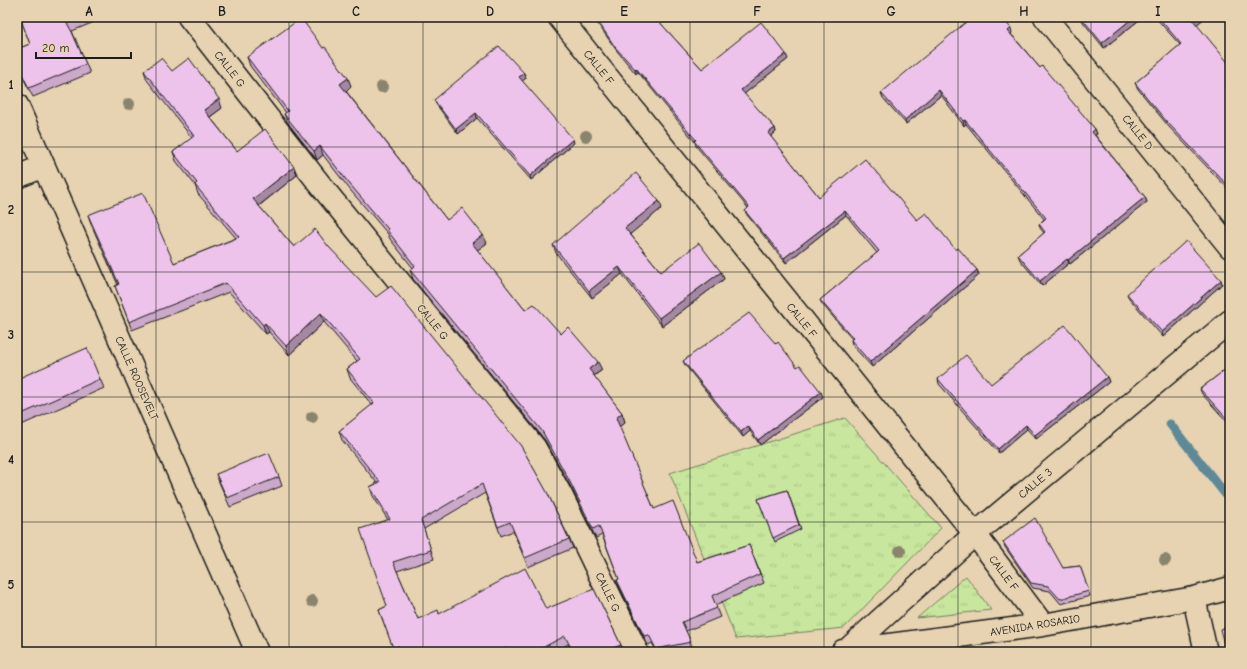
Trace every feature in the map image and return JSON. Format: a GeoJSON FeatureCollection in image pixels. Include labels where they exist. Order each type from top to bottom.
{"type":"FeatureCollection","features":[{"type":"Feature","properties":{"kind":"street","name":"CALLE G"},"geometry":{"type":"LineString","coordinates":[[189,17],[326,192],[535,448],[561,495],[637,652]]}},
{"type":"Feature","properties":{"kind":"street","name":"CALLE F"},"geometry":{"type":"LineString","coordinates":[[559,17],[975,534],[1043,624]]}},
{"type":"Feature","properties":{"kind":"street","name":"CALLE D"},"geometry":{"type":"LineString","coordinates":[[1045,17],[1230,247]]}},
{"type":"Feature","properties":{"kind":"street","name":"CALLE ROOSEVELT"},"geometry":{"type":"LineString","coordinates":[[17,105],[257,652]]}},
{"type":"Feature","properties":{"kind":"street"},"geometry":{"type":"LineString","coordinates":[[17,177],[44,166]]}},
{"type":"Feature","properties":{"kind":"street","name":"CALLE 3"},"geometry":{"type":"LineString","coordinates":[[842,651],[975,534],[1230,322]]}},
{"type":"Feature","properties":{"kind":"street","name":"AVENIDA ROSARIO"},"geometry":{"type":"LineString","coordinates":[[842,651],[899,648],[1194,598],[1230,588]]}},
{"type":"Feature","properties":{"kind":"street"},"geometry":{"type":"LineString","coordinates":[[1194,598],[1206,652]]}},
{"type":"Feature","properties":{"kind":"green space"},"geometry":{"type":"Polygon","coordinates":[[[845,418],[941,528],[844,628],[736,639],[670,473],[845,418]]]}},
{"type":"Feature","properties":{"kind":"green space"},"geometry":{"type":"Polygon","coordinates":[[[966,576],[991,610],[917,618],[966,576]]]}},
{"type":"Feature","properties":{"kind":"building"},"geometry":{"type":"Polygon","coordinates":[[[20,17],[81,17],[67,23],[86,64],[29,88],[17,64],[17,49],[30,44],[20,17]]]}},
{"type":"Feature","properties":{"kind":"building"},"geometry":{"type":"Polygon","coordinates":[[[595,17],[655,17],[702,69],[761,22],[786,54],[741,90],[775,128],[768,133],[819,197],[865,159],[917,220],[926,213],[956,250],[958,248],[977,270],[870,362],[851,340],[853,338],[820,300],[879,251],[845,211],[784,258],[745,211],[749,207],[636,68],[635,69],[615,47],[595,17]]]}},
{"type":"Feature","properties":{"kind":"building"},"geometry":{"type":"Polygon","coordinates":[[[972,17],[1001,17],[1011,28],[1008,31],[1040,68],[1042,66],[1095,129],[1092,132],[1145,197],[1040,281],[1018,255],[1045,232],[1039,224],[1046,218],[965,120],[963,121],[939,90],[905,120],[881,93],[972,17]]]}},
{"type":"Feature","properties":{"kind":"building"},"geometry":{"type":"Polygon","coordinates":[[[1081,17],[1134,17],[1102,43],[1081,17]]]}},
{"type":"Feature","properties":{"kind":"building"},"geometry":{"type":"Polygon","coordinates":[[[1158,17],[1197,17],[1193,20],[1230,65],[1230,78],[1225,83],[1230,88],[1230,188],[1167,122],[1135,83],[1181,44],[1158,17]]]}},
{"type":"Feature","properties":{"kind":"building"},"geometry":{"type":"Polygon","coordinates":[[[301,18],[348,78],[340,84],[447,220],[462,208],[483,235],[472,243],[525,310],[534,304],[561,334],[568,327],[598,362],[589,369],[622,413],[616,418],[654,509],[673,501],[697,562],[749,545],[760,574],[712,596],[717,608],[682,622],[691,642],[656,649],[649,635],[644,636],[617,580],[619,579],[599,526],[593,529],[569,480],[542,431],[410,270],[415,266],[387,230],[388,229],[320,146],[314,151],[284,114],[288,111],[247,57],[301,18]]]}},
{"type":"Feature","properties":{"kind":"building"},"geometry":{"type":"Polygon","coordinates":[[[499,46],[524,73],[519,77],[573,139],[530,176],[476,113],[456,129],[434,100],[499,46]]]}},
{"type":"Feature","properties":{"kind":"building"},"geometry":{"type":"Polygon","coordinates":[[[161,58],[172,71],[189,58],[219,99],[204,110],[237,151],[265,129],[294,167],[253,199],[294,247],[315,229],[328,246],[376,297],[391,286],[521,446],[547,492],[569,539],[525,558],[510,522],[498,527],[482,484],[421,520],[431,550],[393,562],[418,619],[438,610],[439,614],[525,568],[546,609],[594,589],[621,645],[602,652],[573,652],[565,636],[534,652],[509,652],[507,648],[498,652],[401,652],[399,646],[393,648],[379,610],[387,606],[360,529],[390,519],[370,487],[380,482],[339,431],[374,403],[347,369],[360,359],[321,313],[286,346],[265,323],[263,325],[226,283],[129,322],[115,286],[119,284],[88,215],[143,193],[174,263],[239,237],[195,185],[197,183],[173,152],[194,136],[144,71],[161,58]]]}},
{"type":"Feature","properties":{"kind":"building"},"geometry":{"type":"Polygon","coordinates":[[[636,173],[659,201],[625,228],[661,272],[699,243],[721,272],[659,318],[619,267],[589,291],[553,245],[636,173]]]}},
{"type":"Feature","properties":{"kind":"building"},"geometry":{"type":"Polygon","coordinates":[[[1186,241],[1221,280],[1162,332],[1127,294],[1186,241]]]}},
{"type":"Feature","properties":{"kind":"building"},"geometry":{"type":"Polygon","coordinates":[[[749,313],[776,344],[778,342],[797,367],[800,365],[821,392],[758,440],[748,426],[741,432],[683,361],[749,313]]]}},
{"type":"Feature","properties":{"kind":"building"},"geometry":{"type":"Polygon","coordinates":[[[1065,325],[1107,377],[1035,435],[1026,425],[998,449],[938,379],[966,355],[991,384],[1065,325]]]}},
{"type":"Feature","properties":{"kind":"building"},"geometry":{"type":"Polygon","coordinates":[[[87,348],[100,379],[17,416],[17,379],[87,348]]]}},
{"type":"Feature","properties":{"kind":"building"},"geometry":{"type":"Polygon","coordinates":[[[1230,366],[1230,422],[1200,389],[1230,366]]]}},
{"type":"Feature","properties":{"kind":"building"},"geometry":{"type":"Polygon","coordinates":[[[269,453],[279,477],[227,498],[216,474],[269,453]]]}},
{"type":"Feature","properties":{"kind":"building"},"geometry":{"type":"Polygon","coordinates":[[[787,490],[799,525],[773,538],[758,499],[787,490]]]}},
{"type":"Feature","properties":{"kind":"building"},"geometry":{"type":"Polygon","coordinates":[[[1035,518],[1063,568],[1080,566],[1089,591],[1060,599],[1048,586],[1031,583],[1003,542],[1035,518]]]}},
{"type":"Feature","properties":{"kind":"building"},"geometry":{"type":"Polygon","coordinates":[[[1230,627],[1230,652],[1226,652],[1220,629],[1230,627]]]}},
{"type":"Feature","properties":{"kind":"waterway"},"geometry":{"type":"LineString","coordinates":[[1170,424],[1230,500]]}}]}
